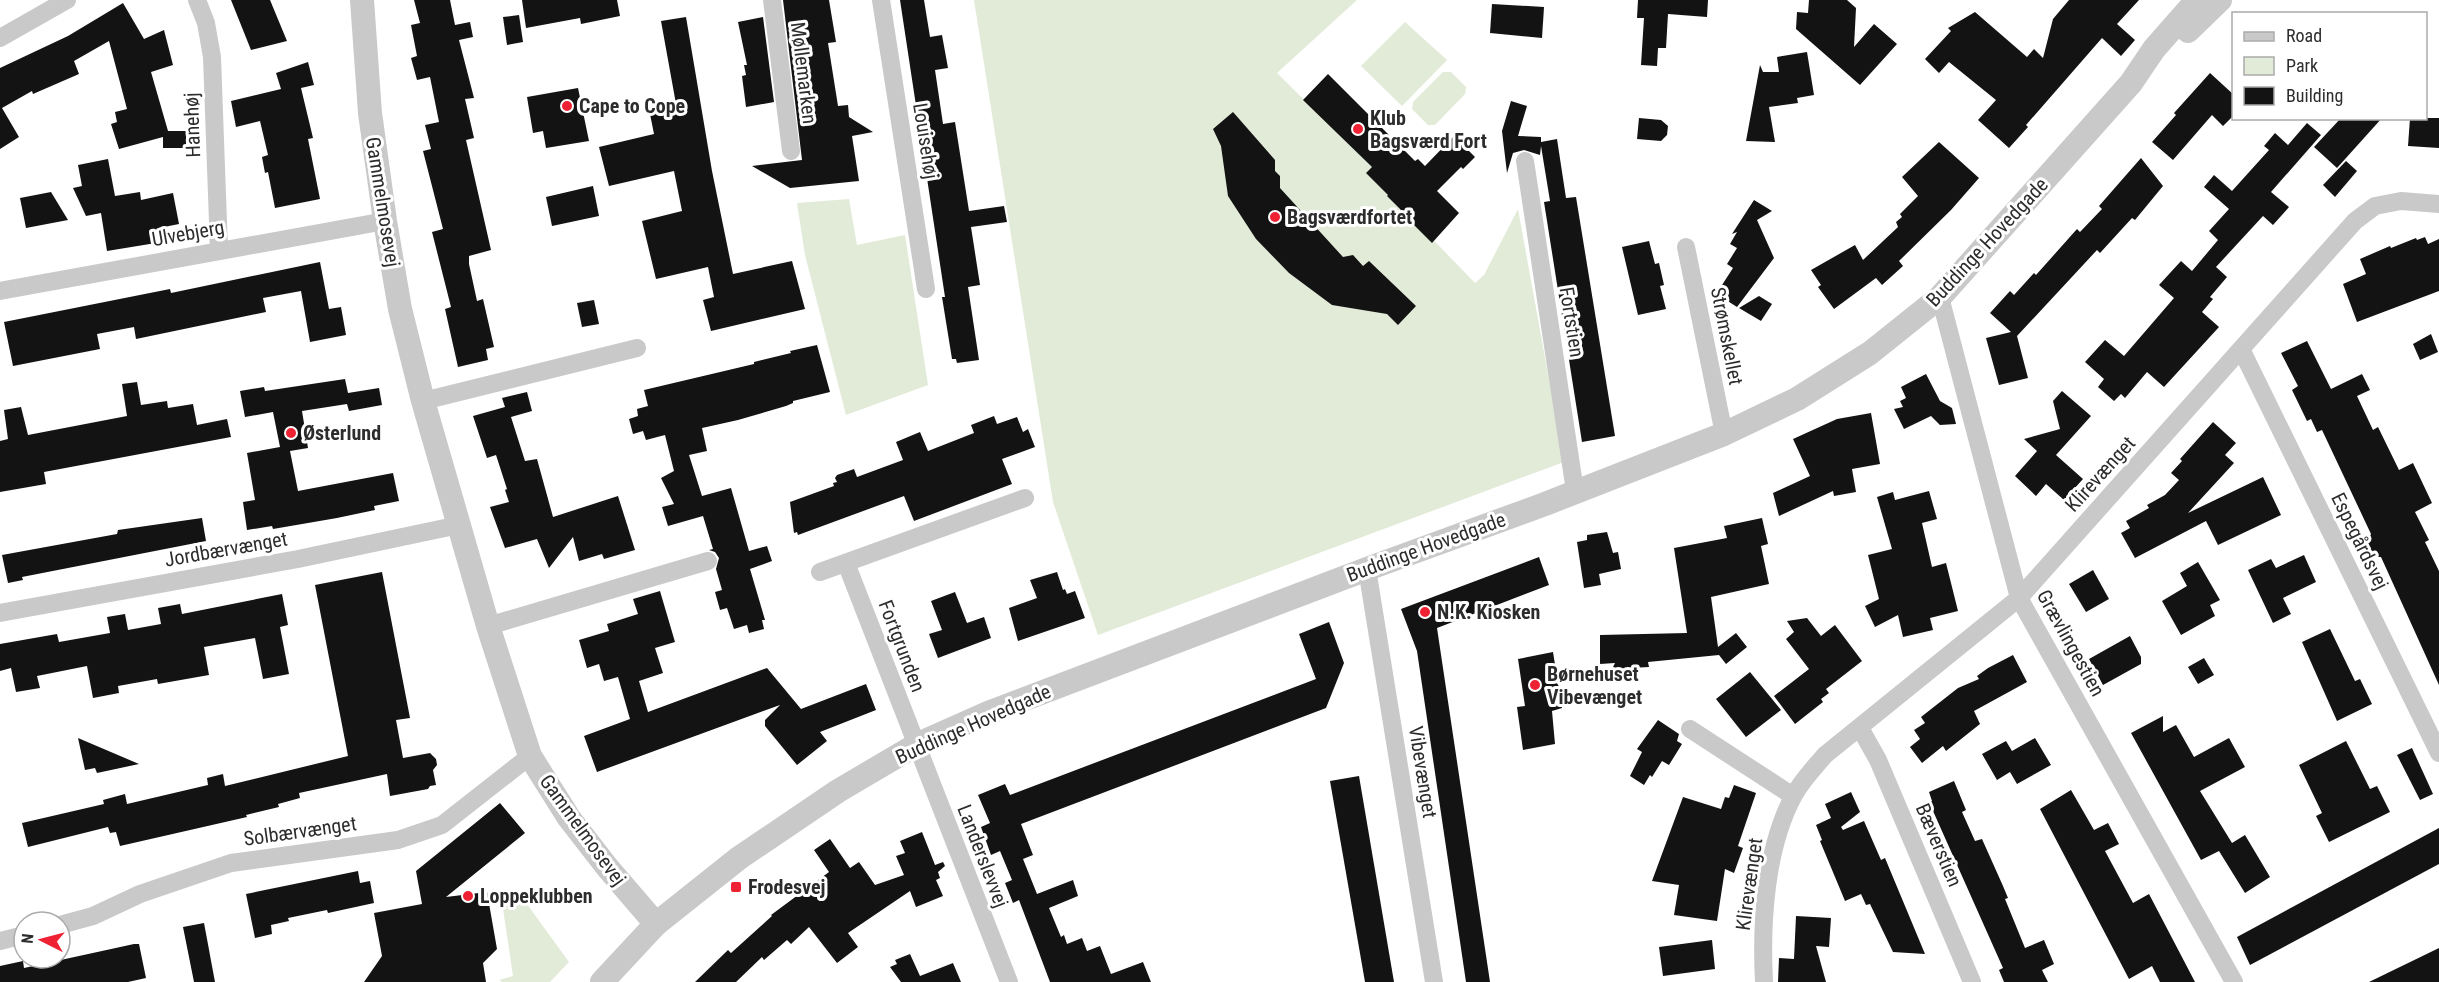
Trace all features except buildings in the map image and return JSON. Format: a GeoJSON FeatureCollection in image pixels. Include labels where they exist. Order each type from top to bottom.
{"type":"FeatureCollection","features":[{"type":"Feature","properties":{"kind":"street"},"geometry":{"type":"LineString","coordinates":[[0,38],[67,0]]}},
{"type":"Feature","properties":{"kind":"street","name":"Hanehøj"},"geometry":{"type":"LineString","coordinates":[[197,0],[206,22],[213,57],[219,250]]}},
{"type":"Feature","properties":{"kind":"street","name":"Gammelmosevej"},"geometry":{"type":"LineString","coordinates":[[362,0],[370,113],[400,309],[423,401],[488,626],[530,756],[569,818],[656,924]]}},
{"type":"Feature","properties":{"kind":"street","name":"Møllemarken"},"geometry":{"type":"LineString","coordinates":[[772,0],[791,151]]}},
{"type":"Feature","properties":{"kind":"street","name":"Louisehøj"},"geometry":{"type":"LineString","coordinates":[[881,0],[926,290]]}},
{"type":"Feature","properties":{"kind":"street","name":"Buddinge Hovedgade"},"geometry":{"type":"LineString","coordinates":[[602,982],[656,924],[739,858],[838,791],[916,746],[988,712],[1724,434],[1797,399],[1870,353],[1940,297],[2131,83],[2154,49],[2197,0]]}},
{"type":"Feature","properties":{"kind":"street","name":"Buddinge Hovedgade"},"geometry":{"type":"LineString","coordinates":[[2131,83],[2164,55],[2220,0]]}},
{"type":"Feature","properties":{"kind":"street","name":"Fortstien"},"geometry":{"type":"LineString","coordinates":[[1525,160],[1575,491]]}},
{"type":"Feature","properties":{"kind":"street","name":"Klirevænget"},"geometry":{"type":"LineString","coordinates":[[1764,982],[1762,950],[1770,870],[1779,831],[1793,796],[1807,775],[1825,755],[2019,598],[2355,221],[2374,206],[2401,201],[2439,204]]}},
{"type":"Feature","properties":{"kind":"street","name":"Ulvebjerg"},"geometry":{"type":"LineString","coordinates":[[0,291],[385,221]]}},
{"type":"Feature","properties":{"kind":"street","name":"Strømskellet"},"geometry":{"type":"LineString","coordinates":[[1686,247],[1724,434]]}},
{"type":"Feature","properties":{"kind":"street","name":"Grævlingestien"},"geometry":{"type":"LineString","coordinates":[[1940,297],[2019,598],[2234,982]]}},
{"type":"Feature","properties":{"kind":"street"},"geometry":{"type":"LineString","coordinates":[[423,401],[637,348]]}},
{"type":"Feature","properties":{"kind":"street","name":"Espegårdsvej"},"geometry":{"type":"LineString","coordinates":[[2241,349],[2439,753]]}},
{"type":"Feature","properties":{"kind":"street"},"geometry":{"type":"LineString","coordinates":[[820,572],[1024,498]]}},
{"type":"Feature","properties":{"kind":"street","name":"Jordbærvænget"},"geometry":{"type":"LineString","coordinates":[[0,613],[298,559],[459,525]]}},
{"type":"Feature","properties":{"kind":"street"},"geometry":{"type":"LineString","coordinates":[[488,626],[708,561]]}},
{"type":"Feature","properties":{"kind":"street","name":"Fortgrunden"},"geometry":{"type":"LineString","coordinates":[[846,563],[916,746]]}},
{"type":"Feature","properties":{"kind":"street","name":"Vibevænget"},"geometry":{"type":"LineString","coordinates":[[1367,569],[1434,982]]}},
{"type":"Feature","properties":{"kind":"street","name":"Bæverstien"},"geometry":{"type":"LineString","coordinates":[[1860,728],[1878,760],[1972,982]]}},
{"type":"Feature","properties":{"kind":"street"},"geometry":{"type":"LineString","coordinates":[[1690,729],[1793,796]]}},
{"type":"Feature","properties":{"kind":"street","name":"Landerslevvej"},"geometry":{"type":"LineString","coordinates":[[916,746],[1009,982]]}},
{"type":"Feature","properties":{"kind":"street","name":"Solbærvænget"},"geometry":{"type":"LineString","coordinates":[[72,922],[93,916],[140,894],[231,863],[398,840],[442,825],[530,756]]}},
{"type":"Feature","properties":{"kind":"green space"},"geometry":{"type":"Polygon","coordinates":[[[974,0],[1357,0],[1277,73],[1372,167],[1391,192],[1387,196],[1415,226],[1417,223],[1475,283],[1484,275],[1518,209],[1564,462],[1098,635],[1053,502],[974,0]]]}},
{"type":"Feature","properties":{"kind":"green space"},"geometry":{"type":"Polygon","coordinates":[[[1405,22],[1447,60],[1402,106],[1361,66],[1405,22]]]}},
{"type":"Feature","properties":{"kind":"green space"},"geometry":{"type":"Polygon","coordinates":[[[1443,72],[1451,72],[1466,87],[1465,94],[1435,125],[1428,125],[1412,109],[1413,102],[1443,72]]]}},
{"type":"Feature","properties":{"kind":"green space"},"geometry":{"type":"Polygon","coordinates":[[[849,199],[857,245],[905,235],[928,385],[846,415],[805,255],[797,203],[849,199]]]}},
{"type":"Feature","properties":{"kind":"green space"},"geometry":{"type":"Polygon","coordinates":[[[524,900],[569,962],[550,982],[502,982],[499,980],[513,976],[502,902],[524,900]]]}},
{"type":"Feature","properties":{"kind":"place","name":"Cape to Cope"},"geometry":{"type":"Point","coordinates":[567,106]}},
{"type":"Feature","properties":{"kind":"place","name":"Klub Bagsværd Fort"},"geometry":{"type":"Point","coordinates":[1358,129]}},
{"type":"Feature","properties":{"kind":"place","name":"Bagsværdfortet"},"geometry":{"type":"Point","coordinates":[1275,217]}},
{"type":"Feature","properties":{"kind":"place","name":"Østerlund"},"geometry":{"type":"Point","coordinates":[291,433]}},
{"type":"Feature","properties":{"kind":"place","name":"N.K. Kiosken"},"geometry":{"type":"Point","coordinates":[1425,612]}},
{"type":"Feature","properties":{"kind":"place","name":"Børnehuset Vibevænget"},"geometry":{"type":"Point","coordinates":[1535,685]}},
{"type":"Feature","properties":{"kind":"place","name":"Frodesvej"},"geometry":{"type":"Point","coordinates":[736,887]}},
{"type":"Feature","properties":{"kind":"place","name":"Loppeklubben"},"geometry":{"type":"Point","coordinates":[468,896]}}]}
